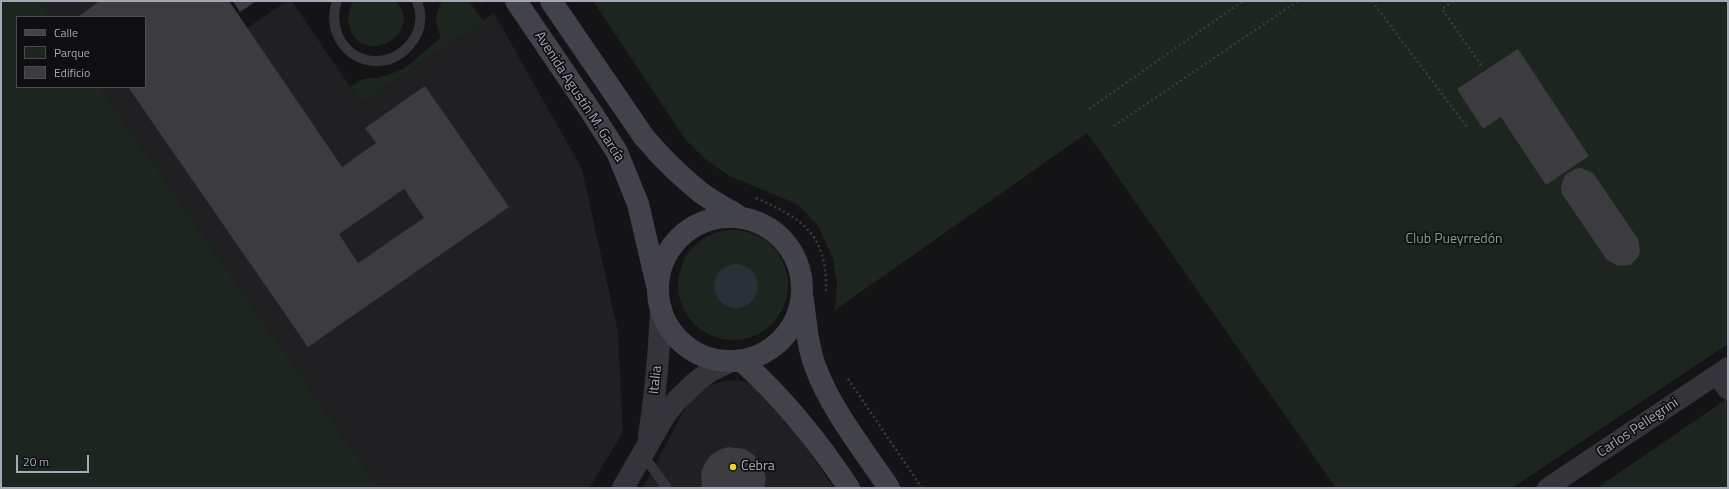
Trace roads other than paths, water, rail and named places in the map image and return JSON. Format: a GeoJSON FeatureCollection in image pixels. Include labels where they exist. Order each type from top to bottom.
{"type":"FeatureCollection","features":[{"type":"Feature","properties":{"kind":"main road","name":"Avenida Agustín M. García"},"geometry":{"type":"LineString","coordinates":[[516,1],[617,152],[638,204],[659,300],[670,332],[688,348],[706,357],[736,361]]}},
{"type":"Feature","properties":{"kind":"main road","name":"Avenida Agustín M. García"},"geometry":{"type":"LineString","coordinates":[[551,1],[640,130],[668,164],[701,193],[740,217]]}},
{"type":"Feature","properties":{"kind":"main road"},"geometry":{"type":"LineString","coordinates":[[659,300],[661,268],[670,248],[686,231],[711,220],[740,217],[755,221],[772,230],[789,246],[799,267],[807,336],[815,366],[832,401],[889,488]]}},
{"type":"Feature","properties":{"kind":"main road"},"geometry":{"type":"LineString","coordinates":[[736,361],[752,358],[772,348],[788,332],[798,313],[802,291]]}},
{"type":"Feature","properties":{"kind":"main road"},"geometry":{"type":"LineString","coordinates":[[736,361],[776,393],[827,455],[849,488]]}},
{"type":"Feature","properties":{"kind":"street","name":"Italia"},"geometry":{"type":"LineString","coordinates":[[645,452],[655,395],[659,300]]}},
{"type":"Feature","properties":{"kind":"street","name":"Italia"},"geometry":{"type":"LineString","coordinates":[[623,488],[665,415],[677,400],[712,370],[736,361]]}},
{"type":"Feature","properties":{"kind":"street","name":"Carlos Pellegrini"},"geometry":{"type":"LineString","coordinates":[[1547,488],[1724,378]]}},
{"type":"Feature","properties":{"kind":"lane"},"geometry":{"type":"LineString","coordinates":[[333,4],[334,24],[338,38],[348,50],[360,58],[375,61],[390,59],[403,52],[413,42],[419,28],[420,13],[417,1]]}},
{"type":"Feature","properties":{"kind":"lane"},"geometry":{"type":"LineString","coordinates":[[645,452],[667,488]]}},
{"type":"Feature","properties":{"kind":"place","name":"Cebra"},"geometry":{"type":"Point","coordinates":[733,467]}},
{"type":"Feature","properties":{"kind":"park label","name":"Club Pueyrredón"},"geometry":{"type":"Point","coordinates":[1454,240]}}]}
